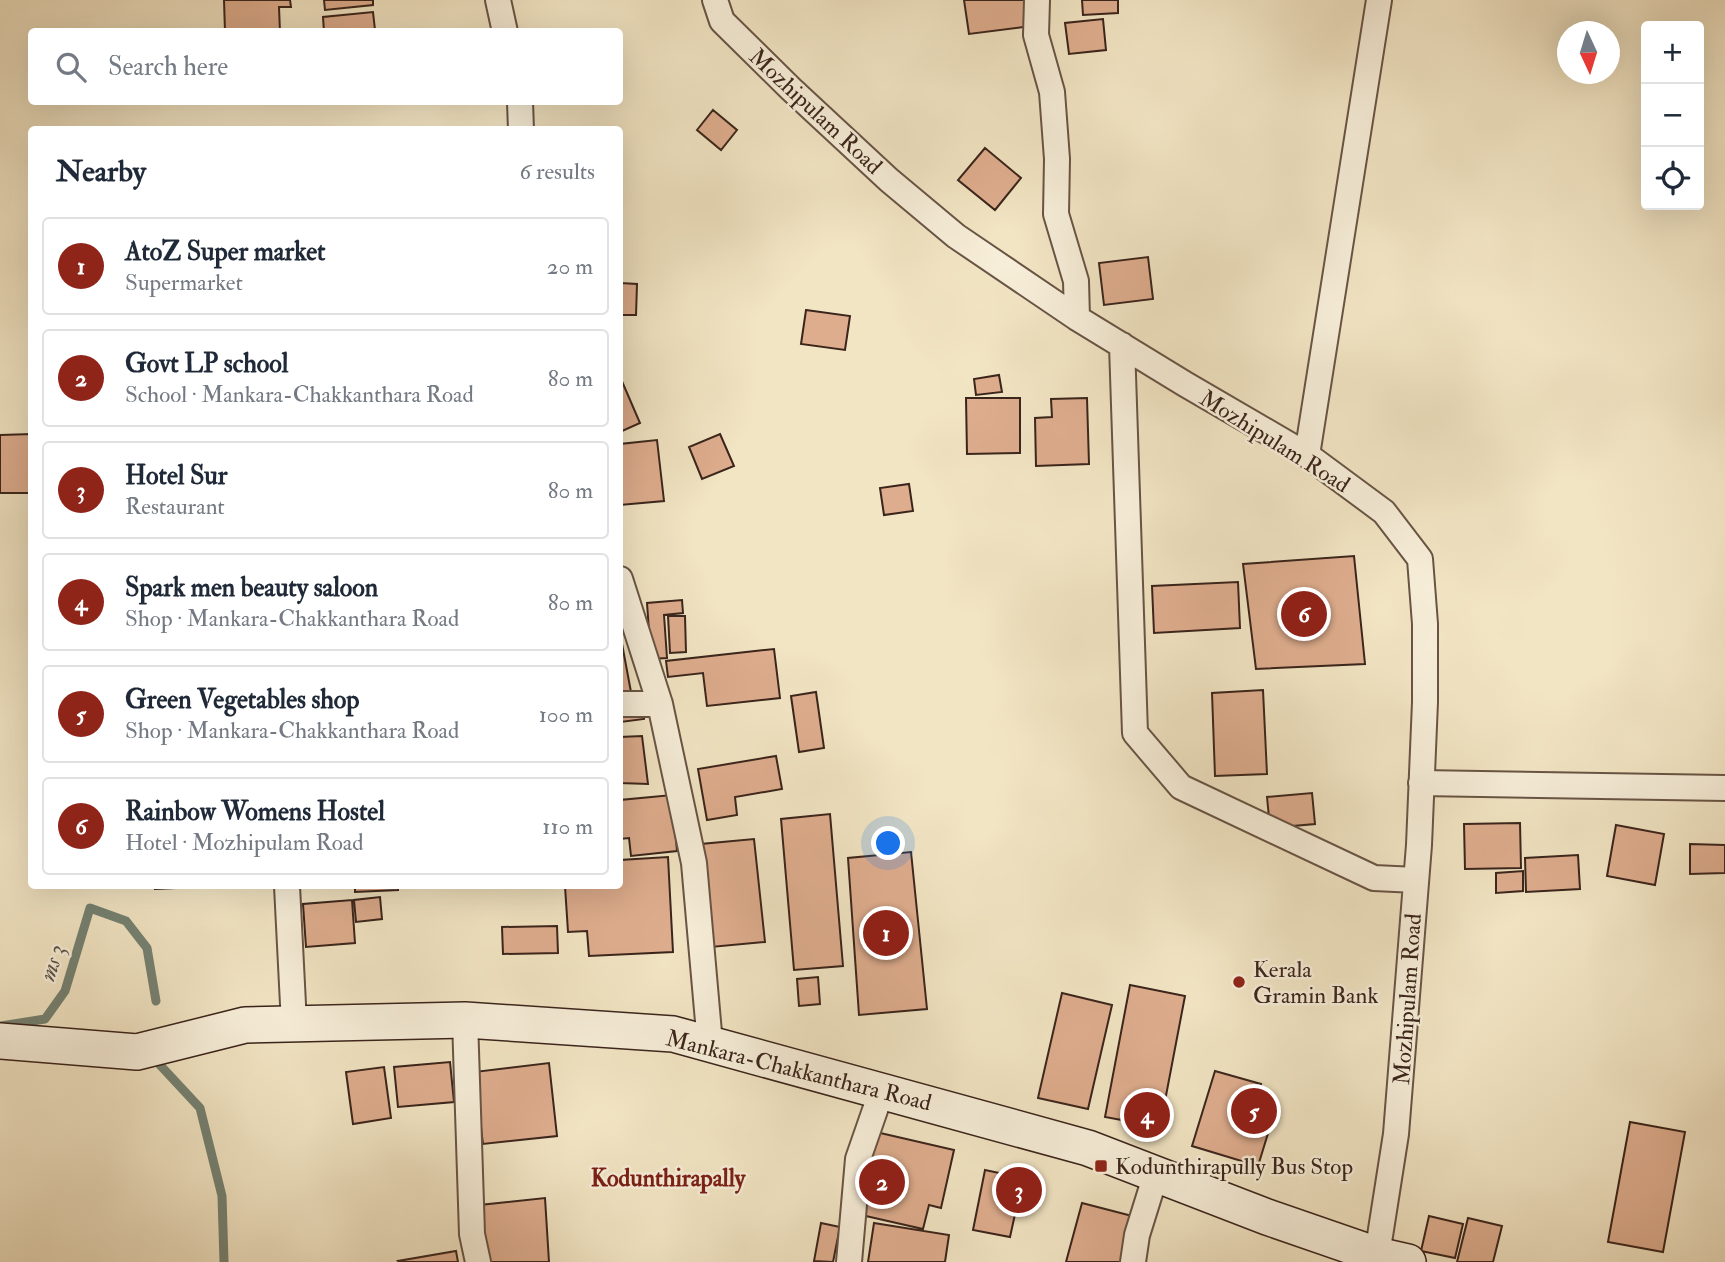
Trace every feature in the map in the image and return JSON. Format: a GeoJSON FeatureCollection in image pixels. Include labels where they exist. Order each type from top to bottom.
{"type":"FeatureCollection","features":[{"type":"Feature","properties":{"kind":"main road","name":"Mankara-Chakkanthara Road"},"geometry":{"type":"LineString","coordinates":[[0,1041],[137,1052],[245,1025],[465,1020],[673,1034],[1088,1148],[1267,1217],[1392,1258]]}},
{"type":"Feature","properties":{"kind":"street"},"geometry":{"type":"LineString","coordinates":[[498,0],[504,28]]}},
{"type":"Feature","properties":{"kind":"street","name":"Mozhipulam Road"},"geometry":{"type":"LineString","coordinates":[[715,0],[722,21],[889,180],[956,236],[1077,318],[1307,455],[1384,512],[1420,559],[1425,702],[1422,783],[1396,1134],[1392,1258]]}},
{"type":"Feature","properties":{"kind":"street"},"geometry":{"type":"LineString","coordinates":[[1037,0],[1036,36],[1052,92],[1057,159],[1056,214],[1076,281],[1077,318]]}},
{"type":"Feature","properties":{"kind":"street"},"geometry":{"type":"LineString","coordinates":[[1307,455],[1378,0]]}},
{"type":"Feature","properties":{"kind":"street"},"geometry":{"type":"LineString","coordinates":[[520,105],[521,126]]}},
{"type":"Feature","properties":{"kind":"street"},"geometry":{"type":"LineString","coordinates":[[1122,345],[1135,733],[1181,787],[1374,878],[1416,880]]}},
{"type":"Feature","properties":{"kind":"street"},"geometry":{"type":"LineString","coordinates":[[623,588],[660,704],[694,863],[710,1044]]}},
{"type":"Feature","properties":{"kind":"street"},"geometry":{"type":"LineString","coordinates":[[623,704],[660,704]]}},
{"type":"Feature","properties":{"kind":"street"},"geometry":{"type":"LineString","coordinates":[[1422,783],[1725,789]]}},
{"type":"Feature","properties":{"kind":"street"},"geometry":{"type":"LineString","coordinates":[[288,889],[294,1024]]}},
{"type":"Feature","properties":{"kind":"street"},"geometry":{"type":"LineString","coordinates":[[465,1020],[472,1234],[478,1262]]}},
{"type":"Feature","properties":{"kind":"street"},"geometry":{"type":"LineString","coordinates":[[849,1262],[858,1159],[882,1090]]}},
{"type":"Feature","properties":{"kind":"street"},"geometry":{"type":"LineString","coordinates":[[1133,1262],[1137,1234],[1156,1174]]}},
{"type":"Feature","properties":{"kind":"building"},"geometry":{"type":"Polygon","coordinates":[[[224,0],[290,0],[291,7],[279,7],[280,28],[225,28],[224,0]]]}},
{"type":"Feature","properties":{"kind":"building"},"geometry":{"type":"Polygon","coordinates":[[[324,0],[373,0],[373,5],[325,10],[324,0]]]}},
{"type":"Feature","properties":{"kind":"building"},"geometry":{"type":"Polygon","coordinates":[[[964,0],[1029,0],[1032,26],[969,34],[964,0]]]}},
{"type":"Feature","properties":{"kind":"building"},"geometry":{"type":"Polygon","coordinates":[[[1082,0],[1118,0],[1118,13],[1083,15],[1082,0]]]}},
{"type":"Feature","properties":{"kind":"building"},"geometry":{"type":"Polygon","coordinates":[[[373,12],[375,28],[324,28],[323,17],[373,12]]]}},
{"type":"Feature","properties":{"kind":"building"},"geometry":{"type":"Polygon","coordinates":[[[1103,19],[1106,50],[1069,54],[1065,23],[1103,19]]]}},
{"type":"Feature","properties":{"kind":"building"},"geometry":{"type":"Polygon","coordinates":[[[713,110],[737,130],[721,150],[697,130],[713,110]]]}},
{"type":"Feature","properties":{"kind":"building"},"geometry":{"type":"Polygon","coordinates":[[[985,148],[1021,178],[995,210],[958,180],[985,148]]]}},
{"type":"Feature","properties":{"kind":"building"},"geometry":{"type":"Polygon","coordinates":[[[1148,257],[1153,299],[1104,305],[1099,263],[1148,257]]]}},
{"type":"Feature","properties":{"kind":"building"},"geometry":{"type":"Polygon","coordinates":[[[623,283],[637,284],[636,315],[623,315],[623,283]]]}},
{"type":"Feature","properties":{"kind":"building"},"geometry":{"type":"Polygon","coordinates":[[[806,310],[850,316],[845,350],[801,344],[806,310]]]}},
{"type":"Feature","properties":{"kind":"building"},"geometry":{"type":"Polygon","coordinates":[[[999,375],[1002,392],[976,395],[974,379],[999,375]]]}},
{"type":"Feature","properties":{"kind":"building"},"geometry":{"type":"Polygon","coordinates":[[[623,384],[640,423],[623,431],[623,384]]]}},
{"type":"Feature","properties":{"kind":"building"},"geometry":{"type":"Polygon","coordinates":[[[966,398],[1020,398],[1020,453],[967,454],[966,398]]]}},
{"type":"Feature","properties":{"kind":"building"},"geometry":{"type":"Polygon","coordinates":[[[1087,398],[1089,464],[1036,466],[1035,418],[1052,417],[1051,399],[1087,398]]]}},
{"type":"Feature","properties":{"kind":"building"},"geometry":{"type":"Polygon","coordinates":[[[28,434],[28,493],[0,493],[0,435],[28,434]]]}},
{"type":"Feature","properties":{"kind":"building"},"geometry":{"type":"Polygon","coordinates":[[[720,434],[734,466],[702,479],[689,447],[720,434]]]}},
{"type":"Feature","properties":{"kind":"building"},"geometry":{"type":"Polygon","coordinates":[[[657,440],[664,501],[623,505],[623,444],[657,440]]]}},
{"type":"Feature","properties":{"kind":"building"},"geometry":{"type":"Polygon","coordinates":[[[909,484],[913,511],[884,515],[880,488],[909,484]]]}},
{"type":"Feature","properties":{"kind":"building"},"geometry":{"type":"Polygon","coordinates":[[[1354,556],[1365,664],[1256,669],[1243,564],[1354,556]]]}},
{"type":"Feature","properties":{"kind":"building"},"geometry":{"type":"Polygon","coordinates":[[[1238,582],[1240,628],[1154,633],[1152,586],[1238,582]]]}},
{"type":"Feature","properties":{"kind":"building"},"geometry":{"type":"Polygon","coordinates":[[[682,600],[683,613],[664,615],[667,658],[651,659],[647,603],[682,600]]]}},
{"type":"Feature","properties":{"kind":"building"},"geometry":{"type":"Polygon","coordinates":[[[668,616],[685,616],[686,652],[670,653],[668,616]]]}},
{"type":"Feature","properties":{"kind":"building"},"geometry":{"type":"Polygon","coordinates":[[[623,649],[631,692],[623,693],[623,649]]]}},
{"type":"Feature","properties":{"kind":"building"},"geometry":{"type":"Polygon","coordinates":[[[774,649],[780,698],[707,706],[703,673],[668,677],[666,661],[774,649]]]}},
{"type":"Feature","properties":{"kind":"building"},"geometry":{"type":"Polygon","coordinates":[[[1263,690],[1267,774],[1215,776],[1212,693],[1263,690]]]}},
{"type":"Feature","properties":{"kind":"building"},"geometry":{"type":"Polygon","coordinates":[[[816,692],[824,748],[799,752],[791,696],[816,692]]]}},
{"type":"Feature","properties":{"kind":"building"},"geometry":{"type":"Polygon","coordinates":[[[643,707],[644,719],[623,722],[623,713],[643,707]]]}},
{"type":"Feature","properties":{"kind":"building"},"geometry":{"type":"Polygon","coordinates":[[[642,736],[648,784],[623,783],[623,737],[642,736]]]}},
{"type":"Feature","properties":{"kind":"building"},"geometry":{"type":"Polygon","coordinates":[[[776,756],[782,789],[735,797],[737,815],[707,820],[698,769],[776,756]]]}},
{"type":"Feature","properties":{"kind":"building"},"geometry":{"type":"Polygon","coordinates":[[[1312,793],[1315,824],[1270,828],[1267,797],[1312,793]]]}},
{"type":"Feature","properties":{"kind":"building"},"geometry":{"type":"Polygon","coordinates":[[[672,795],[677,851],[631,856],[629,838],[623,839],[623,800],[672,795]]]}},
{"type":"Feature","properties":{"kind":"building"},"geometry":{"type":"Polygon","coordinates":[[[830,814],[843,966],[794,970],[781,819],[830,814]]]}},
{"type":"Feature","properties":{"kind":"building"},"geometry":{"type":"Polygon","coordinates":[[[1520,823],[1521,868],[1465,869],[1464,824],[1520,823]]]}},
{"type":"Feature","properties":{"kind":"building"},"geometry":{"type":"Polygon","coordinates":[[[1616,825],[1664,834],[1655,885],[1607,876],[1616,825]]]}},
{"type":"Feature","properties":{"kind":"building"},"geometry":{"type":"Polygon","coordinates":[[[754,839],[765,942],[711,947],[701,844],[754,839]]]}},
{"type":"Feature","properties":{"kind":"building"},"geometry":{"type":"Polygon","coordinates":[[[1690,844],[1725,845],[1725,873],[1690,874],[1690,844]]]}},
{"type":"Feature","properties":{"kind":"building"},"geometry":{"type":"Polygon","coordinates":[[[911,852],[927,1009],[859,1015],[848,858],[911,852]]]}},
{"type":"Feature","properties":{"kind":"building"},"geometry":{"type":"Polygon","coordinates":[[[1578,855],[1580,889],[1526,892],[1525,858],[1578,855]]]}},
{"type":"Feature","properties":{"kind":"building"},"geometry":{"type":"Polygon","coordinates":[[[668,857],[673,952],[589,956],[587,931],[568,932],[565,889],[623,889],[623,860],[668,857]]]}},
{"type":"Feature","properties":{"kind":"building"},"geometry":{"type":"Polygon","coordinates":[[[1523,871],[1523,891],[1496,893],[1496,873],[1523,871]]]}},
{"type":"Feature","properties":{"kind":"building"},"geometry":{"type":"Polygon","coordinates":[[[355,889],[398,889],[398,890],[355,892],[355,889]]]}},
{"type":"Feature","properties":{"kind":"building"},"geometry":{"type":"Polygon","coordinates":[[[380,897],[382,919],[356,922],[354,900],[380,897]]]}},
{"type":"Feature","properties":{"kind":"building"},"geometry":{"type":"Polygon","coordinates":[[[352,900],[355,943],[306,947],[303,904],[352,900]]]}},
{"type":"Feature","properties":{"kind":"building"},"geometry":{"type":"Polygon","coordinates":[[[557,926],[558,953],[503,954],[502,927],[557,926]]]}},
{"type":"Feature","properties":{"kind":"building"},"geometry":{"type":"Polygon","coordinates":[[[818,977],[820,1004],[799,1006],[797,979],[818,977]]]}},
{"type":"Feature","properties":{"kind":"building"},"geometry":{"type":"Polygon","coordinates":[[[1130,985],[1185,996],[1160,1127],[1105,1117],[1130,985]]]}},
{"type":"Feature","properties":{"kind":"building"},"geometry":{"type":"Polygon","coordinates":[[[1062,993],[1112,1005],[1088,1109],[1038,1098],[1062,993]]]}},
{"type":"Feature","properties":{"kind":"building"},"geometry":{"type":"Polygon","coordinates":[[[450,1062],[454,1102],[398,1107],[394,1067],[450,1062]]]}},
{"type":"Feature","properties":{"kind":"building"},"geometry":{"type":"Polygon","coordinates":[[[549,1063],[557,1136],[483,1144],[474,1072],[549,1063]]]}},
{"type":"Feature","properties":{"kind":"building"},"geometry":{"type":"Polygon","coordinates":[[[384,1067],[391,1118],[353,1124],[346,1072],[384,1067]]]}},
{"type":"Feature","properties":{"kind":"building"},"geometry":{"type":"Polygon","coordinates":[[[1215,1071],[1261,1084],[1253,1111],[1273,1117],[1258,1166],[1192,1146],[1215,1071]]]}},
{"type":"Feature","properties":{"kind":"building"},"geometry":{"type":"Polygon","coordinates":[[[1630,1122],[1685,1132],[1663,1252],[1608,1242],[1630,1122]]]}},
{"type":"Feature","properties":{"kind":"building"},"geometry":{"type":"Polygon","coordinates":[[[876,1132],[954,1150],[941,1208],[929,1205],[923,1229],[857,1214],[876,1132]]]}},
{"type":"Feature","properties":{"kind":"building"},"geometry":{"type":"Polygon","coordinates":[[[985,1170],[1023,1178],[1010,1237],[973,1230],[985,1170]]]}},
{"type":"Feature","properties":{"kind":"building"},"geometry":{"type":"Polygon","coordinates":[[[545,1198],[549,1262],[483,1262],[480,1205],[545,1198]]]}},
{"type":"Feature","properties":{"kind":"building"},"geometry":{"type":"Polygon","coordinates":[[[1082,1203],[1136,1217],[1124,1262],[1066,1262],[1082,1203]]]}},
{"type":"Feature","properties":{"kind":"building"},"geometry":{"type":"Polygon","coordinates":[[[1429,1216],[1463,1224],[1455,1258],[1421,1251],[1429,1216]]]}},
{"type":"Feature","properties":{"kind":"building"},"geometry":{"type":"Polygon","coordinates":[[[1468,1218],[1502,1226],[1493,1262],[1457,1262],[1468,1218]]]}},
{"type":"Feature","properties":{"kind":"building"},"geometry":{"type":"Polygon","coordinates":[[[821,1223],[840,1227],[833,1262],[814,1261],[821,1223]]]}},
{"type":"Feature","properties":{"kind":"building"},"geometry":{"type":"Polygon","coordinates":[[[874,1223],[949,1235],[945,1262],[868,1262],[874,1223]]]}},
{"type":"Feature","properties":{"kind":"building"},"geometry":{"type":"Polygon","coordinates":[[[456,1251],[458,1262],[398,1261],[456,1251]]]}},
{"type":"Feature","properties":{"kind":"waterway","name":"ms 3"},"geometry":{"type":"LineString","coordinates":[[1,1026],[45,1019],[65,991],[90,908],[126,921],[147,948],[156,1001]]}},
{"type":"Feature","properties":{"kind":"waterway"},"geometry":{"type":"LineString","coordinates":[[160,1057],[160,1065],[200,1108],[222,1196],[224,1262]]}},
{"type":"Feature","properties":{"kind":"place","name":"Rainbow Womens Hostel"},"geometry":{"type":"Point","coordinates":[1304,614]}},
{"type":"Feature","properties":{"kind":"place","name":"AtoZ Super market"},"geometry":{"type":"Point","coordinates":[886,933]}},
{"type":"Feature","properties":{"kind":"place","name":"Kerala Gramin Bank"},"geometry":{"type":"Point","coordinates":[1239,982]}},
{"type":"Feature","properties":{"kind":"place","name":"Green Vegetables shop"},"geometry":{"type":"Point","coordinates":[1254,1111]}},
{"type":"Feature","properties":{"kind":"place","name":"Spark men beauty saloon"},"geometry":{"type":"Point","coordinates":[1147,1115]}},
{"type":"Feature","properties":{"kind":"place","name":"Kodunthirapully Bus Stop"},"geometry":{"type":"Point","coordinates":[1101,1166]}},
{"type":"Feature","properties":{"kind":"place","name":"Govt LP school"},"geometry":{"type":"Point","coordinates":[882,1182]}},
{"type":"Feature","properties":{"kind":"place","name":"Hotel Sur"},"geometry":{"type":"Point","coordinates":[1019,1190]}},
{"type":"Feature","properties":{"kind":"district","name":"Kodunthirapally"},"geometry":{"type":"Point","coordinates":[668,1178]}}]}
